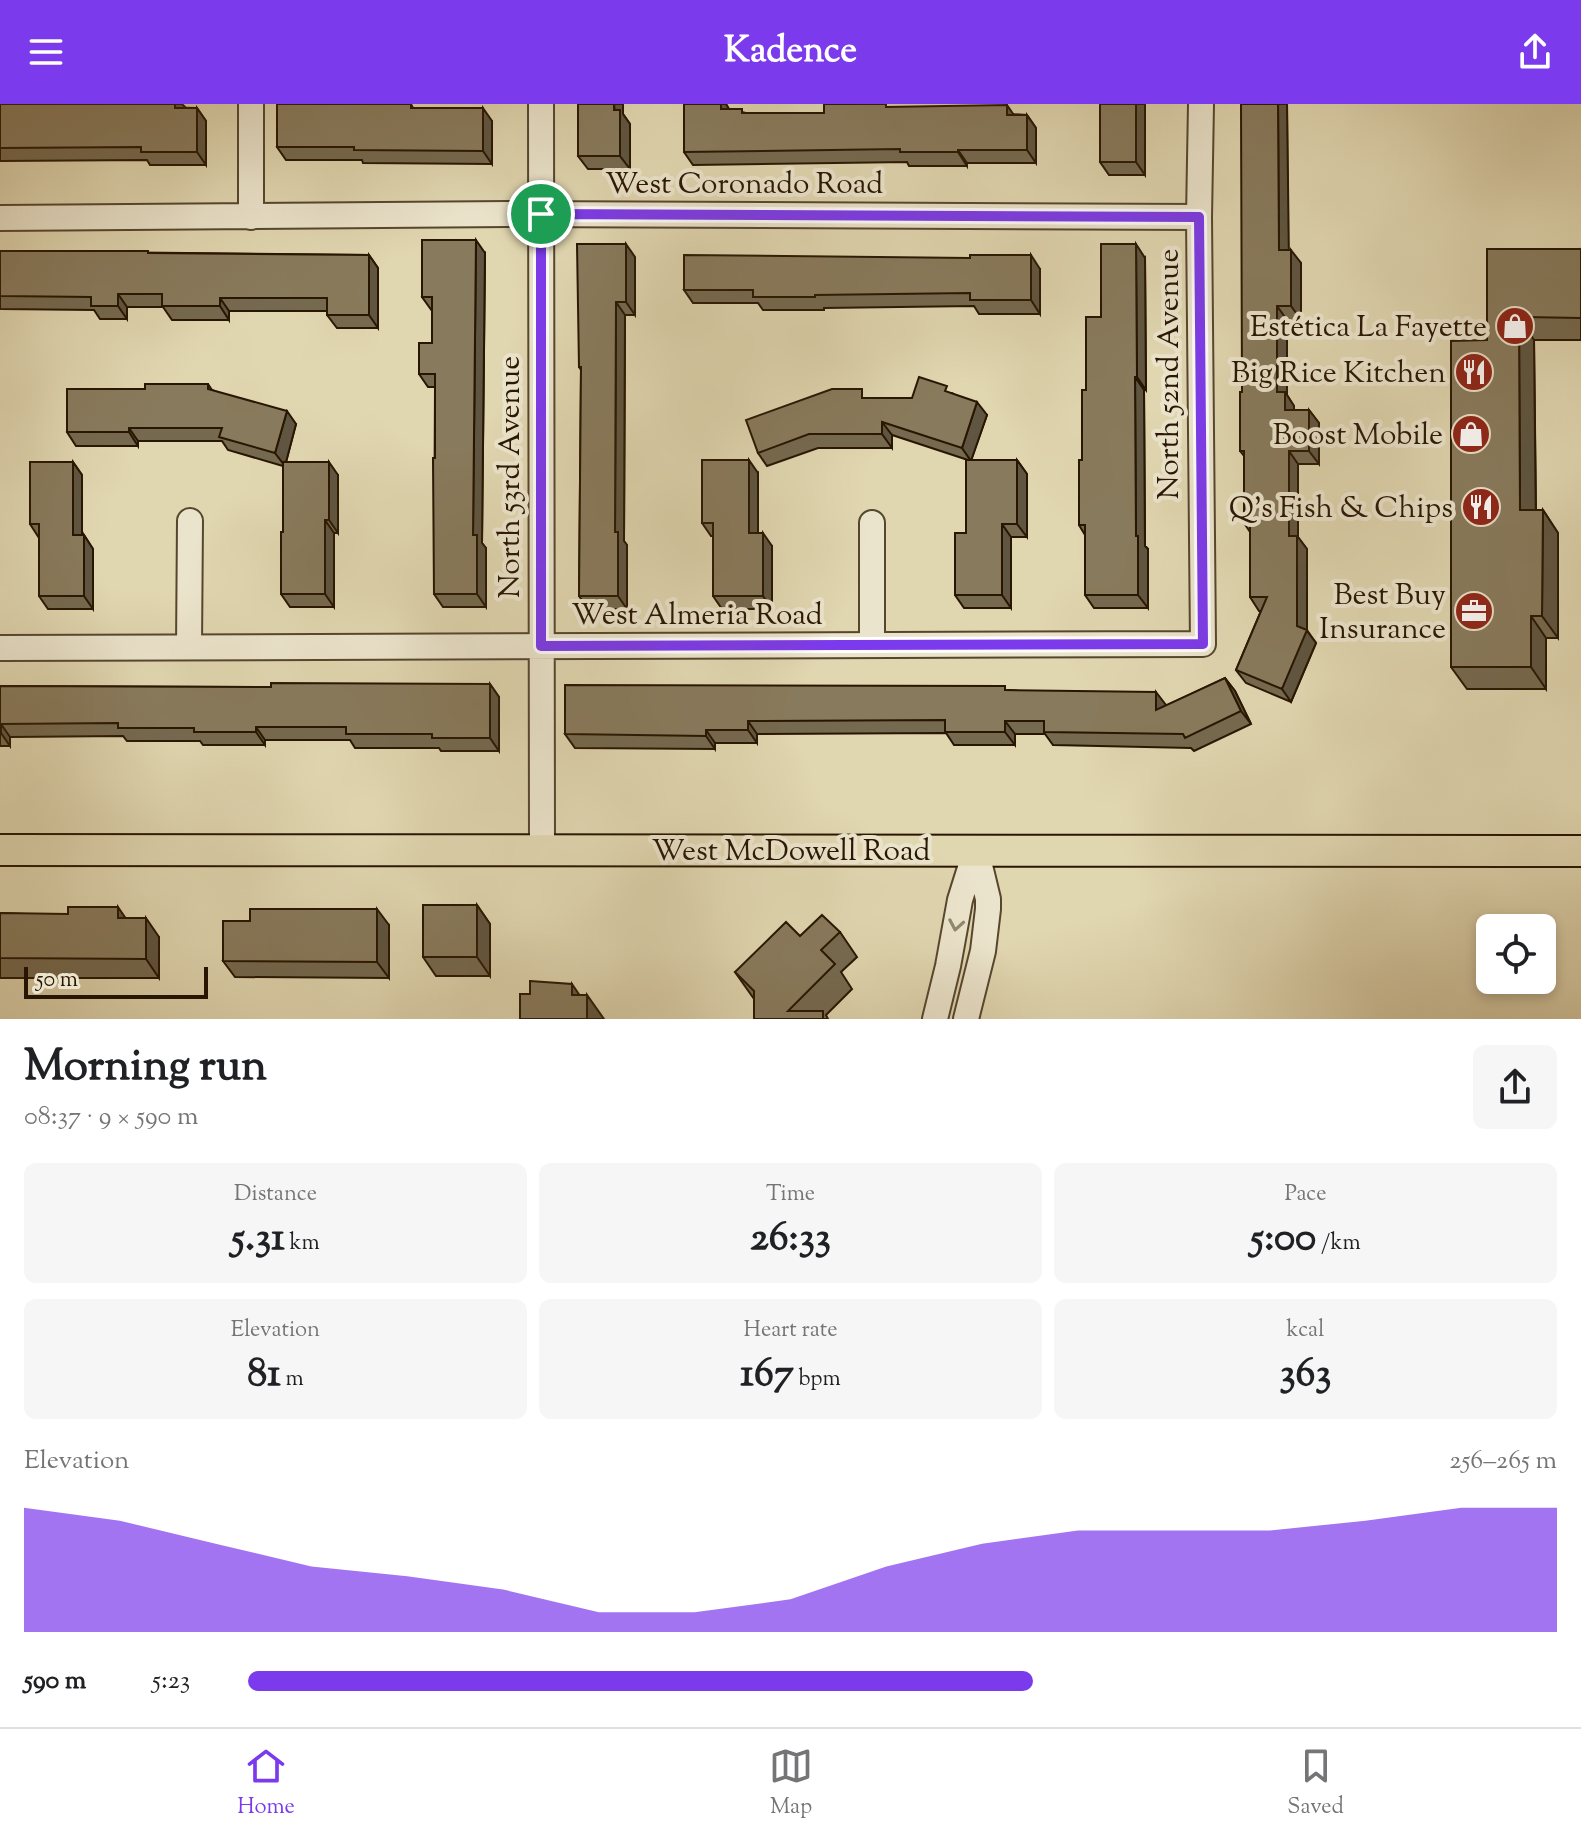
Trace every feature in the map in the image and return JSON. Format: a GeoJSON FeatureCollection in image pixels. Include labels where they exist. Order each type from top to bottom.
{"type":"FeatureCollection","features":[{"type":"Feature","properties":{"kind":"main road","name":"West McDowell Road"},"geometry":{"type":"LineString","coordinates":[[0,850],[1581,851]]}},
{"type":"Feature","properties":{"kind":"street"},"geometry":{"type":"LineString","coordinates":[[251,104],[251,217]]}},
{"type":"Feature","properties":{"kind":"street","name":"North 53rd Avenue"},"geometry":{"type":"LineString","coordinates":[[541,104],[542,850]]}},
{"type":"Feature","properties":{"kind":"street","name":"North 52nd Avenue"},"geometry":{"type":"LineString","coordinates":[[1201,104],[1199,217],[1203,644]]}},
{"type":"Feature","properties":{"kind":"street","name":"West Coronado Road"},"geometry":{"type":"LineString","coordinates":[[0,218],[541,214],[1199,217]]}},
{"type":"Feature","properties":{"kind":"street"},"geometry":{"type":"LineString","coordinates":[[189,647],[190,521]]}},
{"type":"Feature","properties":{"kind":"street"},"geometry":{"type":"LineString","coordinates":[[872,523],[872,645]]}},
{"type":"Feature","properties":{"kind":"street","name":"West Almeria Road"},"geometry":{"type":"LineString","coordinates":[[0,648],[1203,644]]}},
{"type":"Feature","properties":{"kind":"street"},"geometry":{"type":"LineString","coordinates":[[935,1019],[960,900],[976,849]]}},
{"type":"Feature","properties":{"kind":"street"},"geometry":{"type":"LineString","coordinates":[[966,1019],[983,951],[988,909],[976,849]]}},
{"type":"Feature","properties":{"kind":"building"},"geometry":{"type":"Polygon","coordinates":[[[0,104],[175,104],[175,108],[197,108],[197,152],[141,152],[141,147],[0,148],[0,104]]]}},
{"type":"Feature","properties":{"kind":"building"},"geometry":{"type":"Polygon","coordinates":[[[277,104],[411,104],[411,108],[483,108],[483,151],[277,147],[277,104]]]}},
{"type":"Feature","properties":{"kind":"building"},"geometry":{"type":"Polygon","coordinates":[[[578,104],[614,104],[614,110],[620,110],[620,156],[578,156],[578,104]]]}},
{"type":"Feature","properties":{"kind":"building"},"geometry":{"type":"Polygon","coordinates":[[[684,104],[721,104],[721,109],[742,109],[742,113],[824,113],[824,104],[886,104],[886,107],[1007,105],[1007,115],[1027,115],[1027,150],[684,152],[684,104]]]}},
{"type":"Feature","properties":{"kind":"building"},"geometry":{"type":"Polygon","coordinates":[[[1100,104],[1136,104],[1136,162],[1100,162],[1100,104]]]}},
{"type":"Feature","properties":{"kind":"building"},"geometry":{"type":"Polygon","coordinates":[[[1241,104],[1278,104],[1279,250],[1291,250],[1291,306],[1277,306],[1277,392],[1285,392],[1285,410],[1309,410],[1309,451],[1289,451],[1289,536],[1297,536],[1297,626],[1307,630],[1282,689],[1236,670],[1267,597],[1250,597],[1250,523],[1244,523],[1244,451],[1240,451],[1241,104]]]}},
{"type":"Feature","properties":{"kind":"building"},"geometry":{"type":"Polygon","coordinates":[[[422,240],[476,240],[473,535],[477,535],[477,594],[434,594],[435,374],[419,374],[419,343],[432,343],[432,297],[422,297],[422,240]]]}},
{"type":"Feature","properties":{"kind":"building"},"geometry":{"type":"Polygon","coordinates":[[[577,244],[626,244],[626,302],[616,302],[615,532],[618,532],[618,596],[579,596],[581,367],[577,244]]]}},
{"type":"Feature","properties":{"kind":"building"},"geometry":{"type":"Polygon","coordinates":[[[1101,244],[1136,244],[1138,595],[1085,595],[1085,525],[1079,525],[1082,390],[1086,390],[1086,317],[1101,317],[1101,244]]]}},
{"type":"Feature","properties":{"kind":"building"},"geometry":{"type":"Polygon","coordinates":[[[1487,249],[1581,249],[1581,318],[1519,317],[1520,510],[1543,510],[1542,616],[1531,616],[1531,667],[1451,667],[1451,341],[1487,340],[1487,249]]]}},
{"type":"Feature","properties":{"kind":"building"},"geometry":{"type":"Polygon","coordinates":[[[0,251],[369,255],[369,315],[327,315],[327,298],[220,298],[220,306],[162,306],[162,294],[118,294],[118,306],[91,306],[91,297],[0,296],[0,251]]]}},
{"type":"Feature","properties":{"kind":"building"},"geometry":{"type":"Polygon","coordinates":[[[684,255],[970,258],[970,255],[1031,255],[1031,300],[970,300],[970,293],[753,297],[753,290],[684,290],[684,255]]]}},
{"type":"Feature","properties":{"kind":"building"},"geometry":{"type":"Polygon","coordinates":[[[919,377],[947,386],[945,391],[977,402],[962,448],[882,422],[882,434],[809,434],[758,453],[746,420],[832,389],[862,389],[862,398],[912,398],[919,377]]]}},
{"type":"Feature","properties":{"kind":"building"},"geometry":{"type":"Polygon","coordinates":[[[145,384],[208,384],[208,389],[287,411],[275,453],[219,437],[222,428],[67,432],[67,389],[145,389],[145,384]]]}},
{"type":"Feature","properties":{"kind":"building"},"geometry":{"type":"Polygon","coordinates":[[[702,460],[749,460],[749,533],[763,533],[763,596],[713,596],[713,523],[702,523],[702,460]]]}},
{"type":"Feature","properties":{"kind":"building"},"geometry":{"type":"Polygon","coordinates":[[[966,460],[1017,460],[1017,524],[1002,524],[1002,595],[955,595],[955,533],[966,533],[966,460]]]}},
{"type":"Feature","properties":{"kind":"building"},"geometry":{"type":"Polygon","coordinates":[[[30,462],[73,462],[73,535],[84,535],[84,596],[39,596],[39,524],[30,524],[30,462]]]}},
{"type":"Feature","properties":{"kind":"building"},"geometry":{"type":"Polygon","coordinates":[[[283,462],[329,462],[325,594],[281,594],[283,462]]]}},
{"type":"Feature","properties":{"kind":"building"},"geometry":{"type":"Polygon","coordinates":[[[1225,678],[1241,711],[1185,738],[1183,734],[1044,732],[1044,721],[1005,721],[1005,732],[945,732],[945,720],[748,721],[748,730],[706,730],[706,736],[565,734],[565,685],[1005,686],[1005,690],[1156,692],[1156,710],[1225,678]]]}},
{"type":"Feature","properties":{"kind":"building"},"geometry":{"type":"Polygon","coordinates":[[[271,683],[490,684],[490,738],[346,734],[346,727],[256,727],[256,732],[194,732],[194,728],[118,728],[118,723],[1,724],[0,733],[0,686],[271,687],[271,683]]]}},
{"type":"Feature","properties":{"kind":"building"},"geometry":{"type":"Polygon","coordinates":[[[423,905],[477,905],[477,957],[423,957],[423,905]]]}},
{"type":"Feature","properties":{"kind":"building"},"geometry":{"type":"Polygon","coordinates":[[[68,907],[118,907],[118,918],[146,918],[146,959],[0,958],[0,913],[68,914],[68,907]]]}},
{"type":"Feature","properties":{"kind":"building"},"geometry":{"type":"Polygon","coordinates":[[[250,909],[377,909],[377,962],[223,961],[223,921],[250,921],[250,909]]]}},
{"type":"Feature","properties":{"kind":"building"},"geometry":{"type":"Polygon","coordinates":[[[822,915],[840,932],[821,950],[835,964],[788,1011],[823,1011],[823,1019],[754,1019],[754,991],[735,972],[786,922],[800,936],[822,915]]]}},
{"type":"Feature","properties":{"kind":"building"},"geometry":{"type":"Polygon","coordinates":[[[530,981],[572,984],[572,995],[587,995],[587,1019],[520,1019],[520,994],[530,994],[530,981]]]}},
{"type":"Feature","properties":{"kind":"place","name":"Estética La Fayette"},"geometry":{"type":"Point","coordinates":[1515,326]}},
{"type":"Feature","properties":{"kind":"place","name":"Big Rice Kitchen"},"geometry":{"type":"Point","coordinates":[1474,372]}},
{"type":"Feature","properties":{"kind":"place","name":"Boost Mobile"},"geometry":{"type":"Point","coordinates":[1471,434]}},
{"type":"Feature","properties":{"kind":"place","name":"Q's Fish & Chips"},"geometry":{"type":"Point","coordinates":[1481,507]}},
{"type":"Feature","properties":{"kind":"place","name":"Best Buy Insurance"},"geometry":{"type":"Point","coordinates":[1474,611]}},
{"type":"Feature","properties":{"kind":"route"},"geometry":{"type":"LineString","coordinates":[[541,214],[1199,217],[1203,644],[541,646],[541,214]]}}]}
